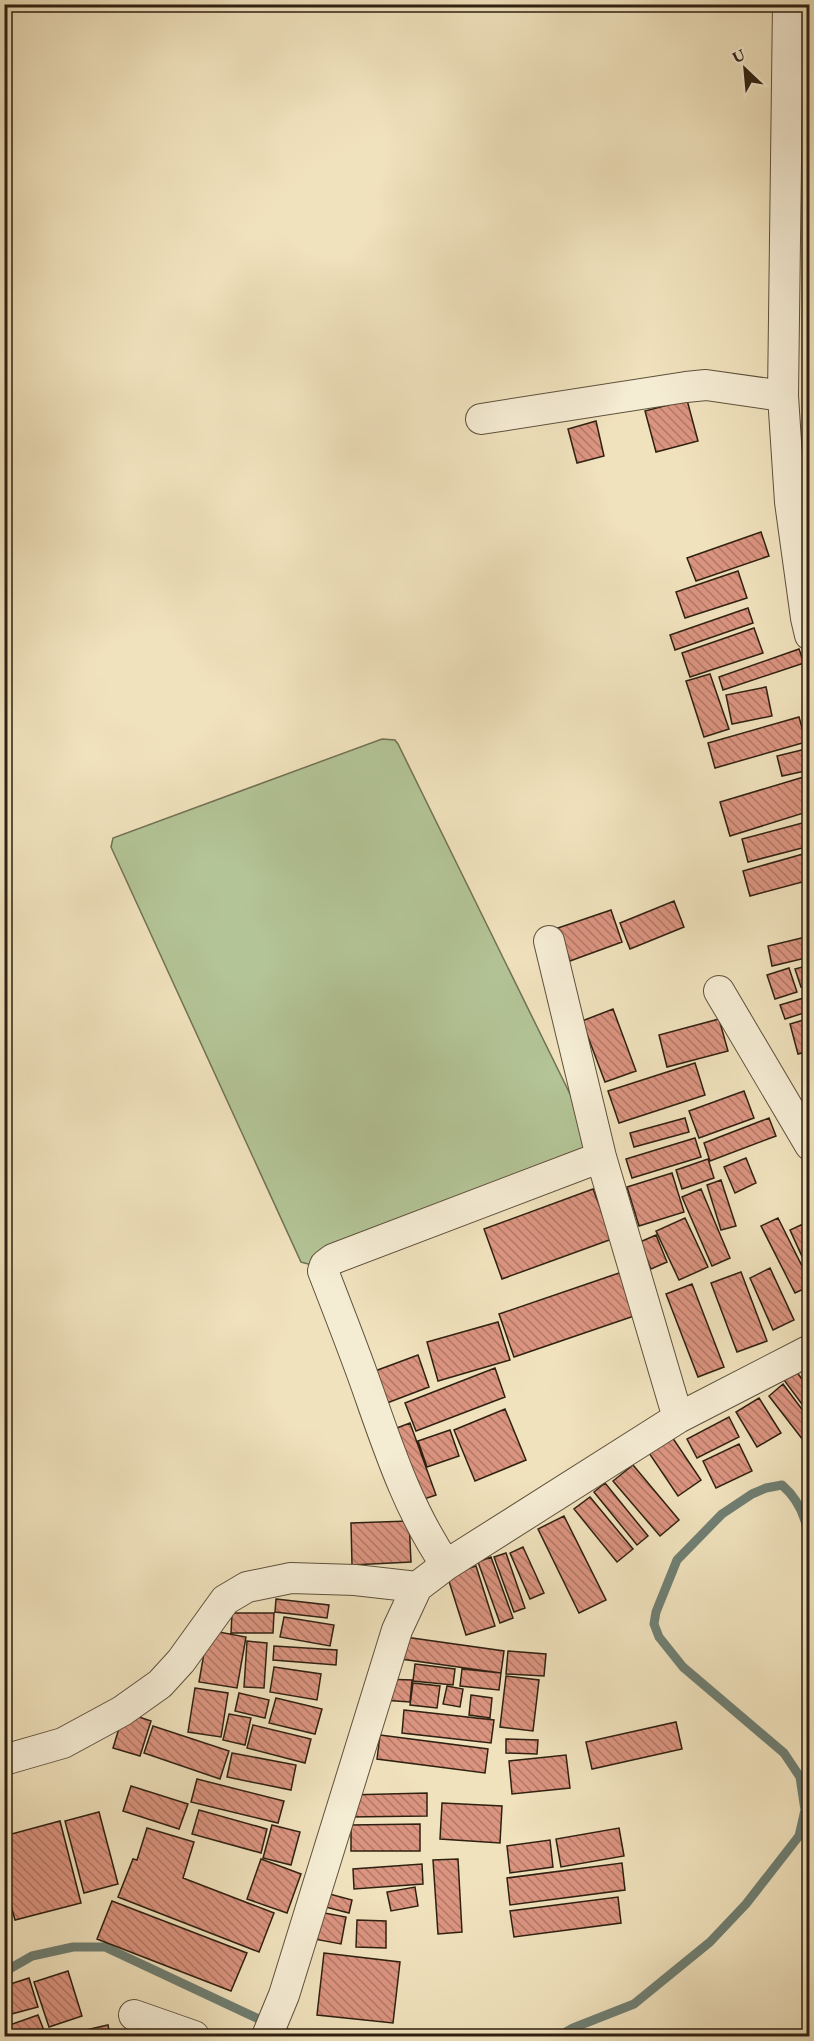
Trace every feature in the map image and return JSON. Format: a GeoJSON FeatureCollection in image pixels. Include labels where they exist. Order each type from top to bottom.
{"type":"FeatureCollection","features":[{"type":"Feature","properties":{"kind":"street"},"geometry":{"type":"LineString","coordinates":[[788,4],[783,396],[790,502],[810,635]]}},
{"type":"Feature","properties":{"kind":"street"},"geometry":{"type":"LineString","coordinates":[[481,419],[686,387],[706,386],[783,396]]}},
{"type":"Feature","properties":{"kind":"street"},"geometry":{"type":"LineString","coordinates":[[549,941],[601,1157],[678,1418]]}},
{"type":"Feature","properties":{"kind":"street"},"geometry":{"type":"LineString","coordinates":[[719,991],[810,1145]]}},
{"type":"Feature","properties":{"kind":"street"},"geometry":{"type":"LineString","coordinates":[[446,1565],[429,1541],[415,1513],[388,1448],[323,1271],[325,1265],[333,1258],[601,1157]]}},
{"type":"Feature","properties":{"kind":"street"},"geometry":{"type":"LineString","coordinates":[[267,2037],[284,1995],[398,1630],[417,1587],[446,1565],[678,1418],[810,1350]]}},
{"type":"Feature","properties":{"kind":"street"},"geometry":{"type":"LineString","coordinates":[[4,1761],[63,1743],[122,1711],[160,1684],[181,1661],[225,1600],[247,1587],[291,1578],[355,1580],[417,1587]]}},
{"type":"Feature","properties":{"kind":"street"},"geometry":{"type":"LineString","coordinates":[[134,2015],[194,2037]]}},
{"type":"Feature","properties":{"kind":"green space"},"geometry":{"type":"Polygon","coordinates":[[[382,739],[395,740],[398,744],[601,1157],[333,1259],[308,1264],[301,1262],[111,847],[113,838],[382,739]]]}},
{"type":"Feature","properties":{"kind":"building"},"geometry":{"type":"Polygon","coordinates":[[[687,400],[698,441],[656,452],[645,411],[687,400]]]}},
{"type":"Feature","properties":{"kind":"building"},"geometry":{"type":"Polygon","coordinates":[[[596,421],[604,456],[577,463],[568,429],[596,421]]]}},
{"type":"Feature","properties":{"kind":"building"},"geometry":{"type":"Polygon","coordinates":[[[761,532],[769,556],[696,581],[687,558],[761,532]]]}},
{"type":"Feature","properties":{"kind":"building"},"geometry":{"type":"Polygon","coordinates":[[[738,571],[747,598],[685,618],[676,592],[738,571]]]}},
{"type":"Feature","properties":{"kind":"building"},"geometry":{"type":"Polygon","coordinates":[[[748,608],[753,623],[675,650],[670,635],[748,608]]]}},
{"type":"Feature","properties":{"kind":"building"},"geometry":{"type":"Polygon","coordinates":[[[754,628],[763,653],[690,677],[682,653],[754,628]]]}},
{"type":"Feature","properties":{"kind":"building"},"geometry":{"type":"Polygon","coordinates":[[[799,649],[804,663],[723,690],[719,677],[799,649]]]}},
{"type":"Feature","properties":{"kind":"building"},"geometry":{"type":"Polygon","coordinates":[[[710,674],[729,729],[704,737],[686,681],[710,674]]]}},
{"type":"Feature","properties":{"kind":"building"},"geometry":{"type":"Polygon","coordinates":[[[766,687],[772,716],[732,724],[726,695],[766,687]]]}},
{"type":"Feature","properties":{"kind":"building"},"geometry":{"type":"Polygon","coordinates":[[[799,717],[806,742],[715,768],[708,743],[799,717]]]}},
{"type":"Feature","properties":{"kind":"building"},"geometry":{"type":"Polygon","coordinates":[[[810,748],[810,770],[782,776],[777,756],[810,748]]]}},
{"type":"Feature","properties":{"kind":"building"},"geometry":{"type":"Polygon","coordinates":[[[807,776],[810,785],[810,811],[730,836],[720,802],[807,776]]]}},
{"type":"Feature","properties":{"kind":"building"},"geometry":{"type":"Polygon","coordinates":[[[810,821],[810,846],[748,862],[742,839],[810,821]]]}},
{"type":"Feature","properties":{"kind":"building"},"geometry":{"type":"Polygon","coordinates":[[[810,852],[810,880],[750,896],[743,871],[810,852]]]}},
{"type":"Feature","properties":{"kind":"building"},"geometry":{"type":"Polygon","coordinates":[[[674,901],[684,927],[630,949],[620,923],[674,901]]]}},
{"type":"Feature","properties":{"kind":"building"},"geometry":{"type":"Polygon","coordinates":[[[611,910],[622,942],[570,961],[558,928],[611,910]]]}},
{"type":"Feature","properties":{"kind":"building"},"geometry":{"type":"Polygon","coordinates":[[[810,936],[810,957],[772,966],[768,946],[810,936]]]}},
{"type":"Feature","properties":{"kind":"building"},"geometry":{"type":"Polygon","coordinates":[[[810,965],[810,984],[801,987],[795,969],[810,965]]]}},
{"type":"Feature","properties":{"kind":"building"},"geometry":{"type":"Polygon","coordinates":[[[789,968],[797,992],[775,999],[767,975],[789,968]]]}},
{"type":"Feature","properties":{"kind":"building"},"geometry":{"type":"Polygon","coordinates":[[[810,996],[810,1011],[785,1019],[780,1005],[810,996]]]}},
{"type":"Feature","properties":{"kind":"building"},"geometry":{"type":"Polygon","coordinates":[[[613,1009],[636,1071],[605,1082],[582,1021],[613,1009]]]}},
{"type":"Feature","properties":{"kind":"building"},"geometry":{"type":"Polygon","coordinates":[[[810,1018],[810,1051],[798,1054],[790,1024],[810,1018]]]}},
{"type":"Feature","properties":{"kind":"building"},"geometry":{"type":"Polygon","coordinates":[[[719,1019],[728,1051],[667,1067],[659,1035],[719,1019]]]}},
{"type":"Feature","properties":{"kind":"building"},"geometry":{"type":"Polygon","coordinates":[[[695,1063],[705,1095],[619,1123],[608,1091],[695,1063]]]}},
{"type":"Feature","properties":{"kind":"building"},"geometry":{"type":"Polygon","coordinates":[[[744,1091],[754,1118],[699,1138],[689,1111],[744,1091]]]}},
{"type":"Feature","properties":{"kind":"building"},"geometry":{"type":"Polygon","coordinates":[[[685,1118],[689,1132],[634,1147],[630,1133],[685,1118]]]}},
{"type":"Feature","properties":{"kind":"building"},"geometry":{"type":"Polygon","coordinates":[[[769,1118],[776,1136],[710,1161],[704,1143],[769,1118]]]}},
{"type":"Feature","properties":{"kind":"building"},"geometry":{"type":"Polygon","coordinates":[[[695,1138],[701,1157],[632,1178],[626,1159],[695,1138]]]}},
{"type":"Feature","properties":{"kind":"building"},"geometry":{"type":"Polygon","coordinates":[[[746,1158],[756,1183],[735,1193],[724,1167],[746,1158]]]}},
{"type":"Feature","properties":{"kind":"building"},"geometry":{"type":"Polygon","coordinates":[[[708,1159],[714,1178],[682,1189],[676,1170],[708,1159]]]}},
{"type":"Feature","properties":{"kind":"building"},"geometry":{"type":"Polygon","coordinates":[[[672,1173],[684,1212],[639,1226],[627,1187],[672,1173]]]}},
{"type":"Feature","properties":{"kind":"building"},"geometry":{"type":"Polygon","coordinates":[[[721,1180],[736,1226],[721,1230],[707,1185],[721,1180]]]}},
{"type":"Feature","properties":{"kind":"building"},"geometry":{"type":"Polygon","coordinates":[[[593,1189],[612,1239],[502,1279],[484,1229],[593,1189]]]}},
{"type":"Feature","properties":{"kind":"building"},"geometry":{"type":"Polygon","coordinates":[[[701,1189],[730,1258],[712,1266],[682,1197],[701,1189]]]}},
{"type":"Feature","properties":{"kind":"building"},"geometry":{"type":"Polygon","coordinates":[[[685,1218],[708,1267],[679,1280],[656,1231],[685,1218]]]}},
{"type":"Feature","properties":{"kind":"building"},"geometry":{"type":"Polygon","coordinates":[[[778,1218],[810,1282],[810,1286],[795,1293],[761,1226],[778,1218]]]}},
{"type":"Feature","properties":{"kind":"building"},"geometry":{"type":"Polygon","coordinates":[[[803,1224],[810,1238],[810,1274],[790,1230],[803,1224]]]}},
{"type":"Feature","properties":{"kind":"building"},"geometry":{"type":"Polygon","coordinates":[[[656,1235],[667,1262],[651,1269],[640,1242],[656,1235]]]}},
{"type":"Feature","properties":{"kind":"building"},"geometry":{"type":"Polygon","coordinates":[[[770,1268],[794,1320],[773,1330],[750,1278],[770,1268]]]}},
{"type":"Feature","properties":{"kind":"building"},"geometry":{"type":"Polygon","coordinates":[[[622,1272],[637,1315],[514,1357],[499,1314],[622,1272]]]}},
{"type":"Feature","properties":{"kind":"building"},"geometry":{"type":"Polygon","coordinates":[[[741,1272],[767,1341],[737,1352],[711,1283],[741,1272]]]}},
{"type":"Feature","properties":{"kind":"building"},"geometry":{"type":"Polygon","coordinates":[[[692,1284],[724,1367],[698,1377],[666,1294],[692,1284]]]}},
{"type":"Feature","properties":{"kind":"building"},"geometry":{"type":"Polygon","coordinates":[[[498,1322],[510,1360],[438,1381],[427,1342],[498,1322]]]}},
{"type":"Feature","properties":{"kind":"building"},"geometry":{"type":"Polygon","coordinates":[[[418,1355],[429,1387],[387,1403],[375,1371],[418,1355]]]}},
{"type":"Feature","properties":{"kind":"building"},"geometry":{"type":"Polygon","coordinates":[[[495,1368],[505,1397],[416,1431],[405,1403],[495,1368]]]}},
{"type":"Feature","properties":{"kind":"building"},"geometry":{"type":"Polygon","coordinates":[[[796,1371],[810,1390],[810,1415],[784,1380],[796,1371]]]}},
{"type":"Feature","properties":{"kind":"building"},"geometry":{"type":"Polygon","coordinates":[[[783,1384],[810,1420],[810,1436],[803,1440],[769,1396],[783,1384]]]}},
{"type":"Feature","properties":{"kind":"building"},"geometry":{"type":"Polygon","coordinates":[[[759,1398],[781,1433],[757,1447],[736,1412],[759,1398]]]}},
{"type":"Feature","properties":{"kind":"building"},"geometry":{"type":"Polygon","coordinates":[[[505,1409],[526,1460],[475,1481],[454,1430],[505,1409]]]}},
{"type":"Feature","properties":{"kind":"building"},"geometry":{"type":"Polygon","coordinates":[[[729,1417],[739,1437],[697,1458],[687,1439],[729,1417]]]}},
{"type":"Feature","properties":{"kind":"building"},"geometry":{"type":"Polygon","coordinates":[[[410,1423],[436,1495],[415,1502],[389,1431],[410,1423]]]}},
{"type":"Feature","properties":{"kind":"building"},"geometry":{"type":"Polygon","coordinates":[[[450,1430],[459,1456],[427,1467],[418,1441],[450,1430]]]}},
{"type":"Feature","properties":{"kind":"building"},"geometry":{"type":"Polygon","coordinates":[[[672,1437],[701,1480],[678,1496],[649,1453],[672,1437]]]}},
{"type":"Feature","properties":{"kind":"building"},"geometry":{"type":"Polygon","coordinates":[[[739,1444],[752,1471],[716,1488],[703,1461],[739,1444]]]}},
{"type":"Feature","properties":{"kind":"building"},"geometry":{"type":"Polygon","coordinates":[[[633,1465],[679,1520],[660,1536],[613,1481],[633,1465]]]}},
{"type":"Feature","properties":{"kind":"building"},"geometry":{"type":"Polygon","coordinates":[[[605,1483],[648,1536],[637,1545],[594,1492],[605,1483]]]}},
{"type":"Feature","properties":{"kind":"building"},"geometry":{"type":"Polygon","coordinates":[[[590,1497],[633,1549],[617,1562],[574,1509],[590,1497]]]}},
{"type":"Feature","properties":{"kind":"building"},"geometry":{"type":"Polygon","coordinates":[[[564,1516],[606,1600],[579,1613],[538,1529],[564,1516]]]}},
{"type":"Feature","properties":{"kind":"building"},"geometry":{"type":"Polygon","coordinates":[[[409,1521],[411,1562],[352,1565],[351,1523],[409,1521]]]}},
{"type":"Feature","properties":{"kind":"building"},"geometry":{"type":"Polygon","coordinates":[[[523,1547],[544,1593],[530,1599],[510,1553],[523,1547]]]}},
{"type":"Feature","properties":{"kind":"building"},"geometry":{"type":"Polygon","coordinates":[[[506,1553],[525,1608],[514,1612],[494,1557],[506,1553]]]}},
{"type":"Feature","properties":{"kind":"building"},"geometry":{"type":"Polygon","coordinates":[[[491,1557],[513,1618],[500,1623],[478,1562],[491,1557]]]}},
{"type":"Feature","properties":{"kind":"building"},"geometry":{"type":"Polygon","coordinates":[[[476,1566],[495,1626],[466,1635],[447,1575],[476,1566]]]}},
{"type":"Feature","properties":{"kind":"building"},"geometry":{"type":"Polygon","coordinates":[[[276,1599],[329,1605],[327,1618],[275,1612],[276,1599]]]}},
{"type":"Feature","properties":{"kind":"building"},"geometry":{"type":"Polygon","coordinates":[[[232,1613],[274,1613],[273,1633],[231,1633],[232,1613]]]}},
{"type":"Feature","properties":{"kind":"building"},"geometry":{"type":"Polygon","coordinates":[[[284,1617],[334,1625],[330,1646],[280,1637],[284,1617]]]}},
{"type":"Feature","properties":{"kind":"building"},"geometry":{"type":"Polygon","coordinates":[[[208,1630],[246,1637],[237,1688],[199,1682],[208,1630]]]}},
{"type":"Feature","properties":{"kind":"building"},"geometry":{"type":"Polygon","coordinates":[[[405,1637],[504,1651],[501,1673],[401,1659],[405,1637]]]}},
{"type":"Feature","properties":{"kind":"building"},"geometry":{"type":"Polygon","coordinates":[[[247,1641],[267,1643],[264,1688],[244,1687],[247,1641]]]}},
{"type":"Feature","properties":{"kind":"building"},"geometry":{"type":"Polygon","coordinates":[[[274,1646],[337,1650],[336,1665],[273,1660],[274,1646]]]}},
{"type":"Feature","properties":{"kind":"building"},"geometry":{"type":"Polygon","coordinates":[[[508,1651],[546,1654],[544,1676],[506,1674],[508,1651]]]}},
{"type":"Feature","properties":{"kind":"building"},"geometry":{"type":"Polygon","coordinates":[[[415,1664],[455,1669],[453,1685],[413,1681],[415,1664]]]}},
{"type":"Feature","properties":{"kind":"building"},"geometry":{"type":"Polygon","coordinates":[[[274,1667],[321,1674],[317,1700],[270,1692],[274,1667]]]}},
{"type":"Feature","properties":{"kind":"building"},"geometry":{"type":"Polygon","coordinates":[[[462,1669],[501,1673],[499,1690],[460,1686],[462,1669]]]}},
{"type":"Feature","properties":{"kind":"building"},"geometry":{"type":"Polygon","coordinates":[[[506,1676],[539,1680],[533,1731],[500,1727],[506,1676]]]}},
{"type":"Feature","properties":{"kind":"building"},"geometry":{"type":"Polygon","coordinates":[[[383,1679],[412,1680],[410,1702],[382,1700],[383,1679]]]}},
{"type":"Feature","properties":{"kind":"building"},"geometry":{"type":"Polygon","coordinates":[[[413,1683],[440,1686],[437,1708],[410,1705],[413,1683]]]}},
{"type":"Feature","properties":{"kind":"building"},"geometry":{"type":"Polygon","coordinates":[[[447,1686],[463,1689],[460,1707],[443,1704],[447,1686]]]}},
{"type":"Feature","properties":{"kind":"building"},"geometry":{"type":"Polygon","coordinates":[[[195,1688],[228,1693],[221,1737],[188,1732],[195,1688]]]}},
{"type":"Feature","properties":{"kind":"building"},"geometry":{"type":"Polygon","coordinates":[[[239,1693],[269,1700],[265,1718],[235,1711],[239,1693]]]}},
{"type":"Feature","properties":{"kind":"building"},"geometry":{"type":"Polygon","coordinates":[[[471,1695],[492,1698],[490,1718],[469,1715],[471,1695]]]}},
{"type":"Feature","properties":{"kind":"building"},"geometry":{"type":"Polygon","coordinates":[[[276,1698],[322,1709],[315,1734],[269,1723],[276,1698]]]}},
{"type":"Feature","properties":{"kind":"building"},"geometry":{"type":"Polygon","coordinates":[[[404,1710],[494,1720],[491,1743],[402,1733],[404,1710]]]}},
{"type":"Feature","properties":{"kind":"building"},"geometry":{"type":"Polygon","coordinates":[[[124,1712],[151,1721],[140,1756],[113,1748],[124,1712]]]}},
{"type":"Feature","properties":{"kind":"building"},"geometry":{"type":"Polygon","coordinates":[[[229,1714],[251,1718],[245,1745],[223,1740],[229,1714]]]}},
{"type":"Feature","properties":{"kind":"building"},"geometry":{"type":"Polygon","coordinates":[[[676,1722],[682,1749],[592,1769],[586,1742],[676,1722]]]}},
{"type":"Feature","properties":{"kind":"building"},"geometry":{"type":"Polygon","coordinates":[[[253,1725],[311,1739],[305,1763],[247,1748],[253,1725]]]}},
{"type":"Feature","properties":{"kind":"building"},"geometry":{"type":"Polygon","coordinates":[[[153,1726],[229,1751],[220,1779],[144,1753],[153,1726]]]}},
{"type":"Feature","properties":{"kind":"building"},"geometry":{"type":"Polygon","coordinates":[[[380,1735],[488,1749],[485,1773],[377,1759],[380,1735]]]}},
{"type":"Feature","properties":{"kind":"building"},"geometry":{"type":"Polygon","coordinates":[[[506,1739],[538,1740],[537,1754],[506,1753],[506,1739]]]}},
{"type":"Feature","properties":{"kind":"building"},"geometry":{"type":"Polygon","coordinates":[[[232,1753],[296,1765],[291,1790],[227,1777],[232,1753]]]}},
{"type":"Feature","properties":{"kind":"building"},"geometry":{"type":"Polygon","coordinates":[[[566,1755],[570,1788],[512,1794],[509,1761],[566,1755]]]}},
{"type":"Feature","properties":{"kind":"building"},"geometry":{"type":"Polygon","coordinates":[[[197,1779],[284,1801],[278,1823],[191,1802],[197,1779]]]}},
{"type":"Feature","properties":{"kind":"building"},"geometry":{"type":"Polygon","coordinates":[[[131,1786],[188,1804],[179,1829],[123,1811],[131,1786]]]}},
{"type":"Feature","properties":{"kind":"building"},"geometry":{"type":"Polygon","coordinates":[[[427,1793],[427,1816],[347,1817],[347,1795],[427,1793]]]}},
{"type":"Feature","properties":{"kind":"building"},"geometry":{"type":"Polygon","coordinates":[[[442,1803],[502,1806],[500,1843],[440,1839],[442,1803]]]}},
{"type":"Feature","properties":{"kind":"building"},"geometry":{"type":"Polygon","coordinates":[[[199,1810],[267,1829],[261,1853],[192,1834],[199,1810]]]}},
{"type":"Feature","properties":{"kind":"building"},"geometry":{"type":"Polygon","coordinates":[[[99,1812],[118,1884],[84,1893],[65,1821],[99,1812]]]}},
{"type":"Feature","properties":{"kind":"building"},"geometry":{"type":"Polygon","coordinates":[[[60,1821],[81,1903],[15,1920],[4,1880],[4,1836],[60,1821]]]}},
{"type":"Feature","properties":{"kind":"building"},"geometry":{"type":"Polygon","coordinates":[[[420,1824],[420,1851],[351,1851],[351,1825],[420,1824]]]}},
{"type":"Feature","properties":{"kind":"building"},"geometry":{"type":"Polygon","coordinates":[[[272,1825],[300,1832],[291,1865],[263,1858],[272,1825]]]}},
{"type":"Feature","properties":{"kind":"building"},"geometry":{"type":"Polygon","coordinates":[[[147,1828],[194,1842],[183,1878],[274,1913],[259,1952],[118,1897],[133,1859],[137,1860],[147,1828]]]}},
{"type":"Feature","properties":{"kind":"building"},"geometry":{"type":"Polygon","coordinates":[[[619,1828],[624,1856],[561,1867],[556,1839],[619,1828]]]}},
{"type":"Feature","properties":{"kind":"building"},"geometry":{"type":"Polygon","coordinates":[[[550,1840],[553,1867],[510,1873],[507,1846],[550,1840]]]}},
{"type":"Feature","properties":{"kind":"building"},"geometry":{"type":"Polygon","coordinates":[[[261,1859],[301,1874],[287,1913],[247,1899],[261,1859]]]}},
{"type":"Feature","properties":{"kind":"building"},"geometry":{"type":"Polygon","coordinates":[[[458,1859],[462,1932],[438,1934],[433,1860],[458,1859]]]}},
{"type":"Feature","properties":{"kind":"building"},"geometry":{"type":"Polygon","coordinates":[[[622,1863],[625,1890],[510,1905],[507,1878],[622,1863]]]}},
{"type":"Feature","properties":{"kind":"building"},"geometry":{"type":"Polygon","coordinates":[[[422,1864],[423,1884],[354,1889],[353,1869],[422,1864]]]}},
{"type":"Feature","properties":{"kind":"building"},"geometry":{"type":"Polygon","coordinates":[[[415,1887],[418,1906],[391,1911],[387,1892],[415,1887]]]}},
{"type":"Feature","properties":{"kind":"building"},"geometry":{"type":"Polygon","coordinates":[[[322,1892],[352,1900],[349,1913],[318,1905],[322,1892]]]}},
{"type":"Feature","properties":{"kind":"building"},"geometry":{"type":"Polygon","coordinates":[[[618,1897],[621,1923],[514,1937],[510,1911],[618,1897]]]}},
{"type":"Feature","properties":{"kind":"building"},"geometry":{"type":"Polygon","coordinates":[[[112,1901],[247,1953],[231,1991],[97,1939],[112,1901]]]}},
{"type":"Feature","properties":{"kind":"building"},"geometry":{"type":"Polygon","coordinates":[[[319,1912],[346,1917],[341,1944],[314,1939],[319,1912]]]}},
{"type":"Feature","properties":{"kind":"building"},"geometry":{"type":"Polygon","coordinates":[[[357,1920],[386,1921],[386,1948],[356,1947],[357,1920]]]}},
{"type":"Feature","properties":{"kind":"building"},"geometry":{"type":"Polygon","coordinates":[[[324,1953],[400,1962],[393,2023],[317,2015],[324,1953]]]}},
{"type":"Feature","properties":{"kind":"building"},"geometry":{"type":"Polygon","coordinates":[[[68,1971],[82,2016],[49,2027],[34,1982],[68,1971]]]}},
{"type":"Feature","properties":{"kind":"building"},"geometry":{"type":"Polygon","coordinates":[[[29,1978],[38,2007],[4,2016],[4,1986],[29,1978]]]}},
{"type":"Feature","properties":{"kind":"building"},"geometry":{"type":"Polygon","coordinates":[[[38,2015],[46,2036],[4,2036],[4,2027],[38,2015]]]}},
{"type":"Feature","properties":{"kind":"building"},"geometry":{"type":"Polygon","coordinates":[[[108,2025],[110,2036],[82,2036],[81,2031],[108,2025]]]}},
{"type":"Feature","properties":{"kind":"waterway"},"geometry":{"type":"LineString","coordinates":[[559,2036],[573,2028],[634,2004],[710,1942],[746,1904],[799,1836],[805,1810],[800,1777],[784,1753],[683,1667],[659,1637],[654,1624],[656,1612],[677,1560],[722,1514],[752,1494],[766,1488],[782,1485],[801,1510],[809,1540],[810,1562]]}},
{"type":"Feature","properties":{"kind":"waterway"},"geometry":{"type":"LineString","coordinates":[[4,1972],[32,1956],[73,1947],[105,1947],[295,2036]]}}]}
